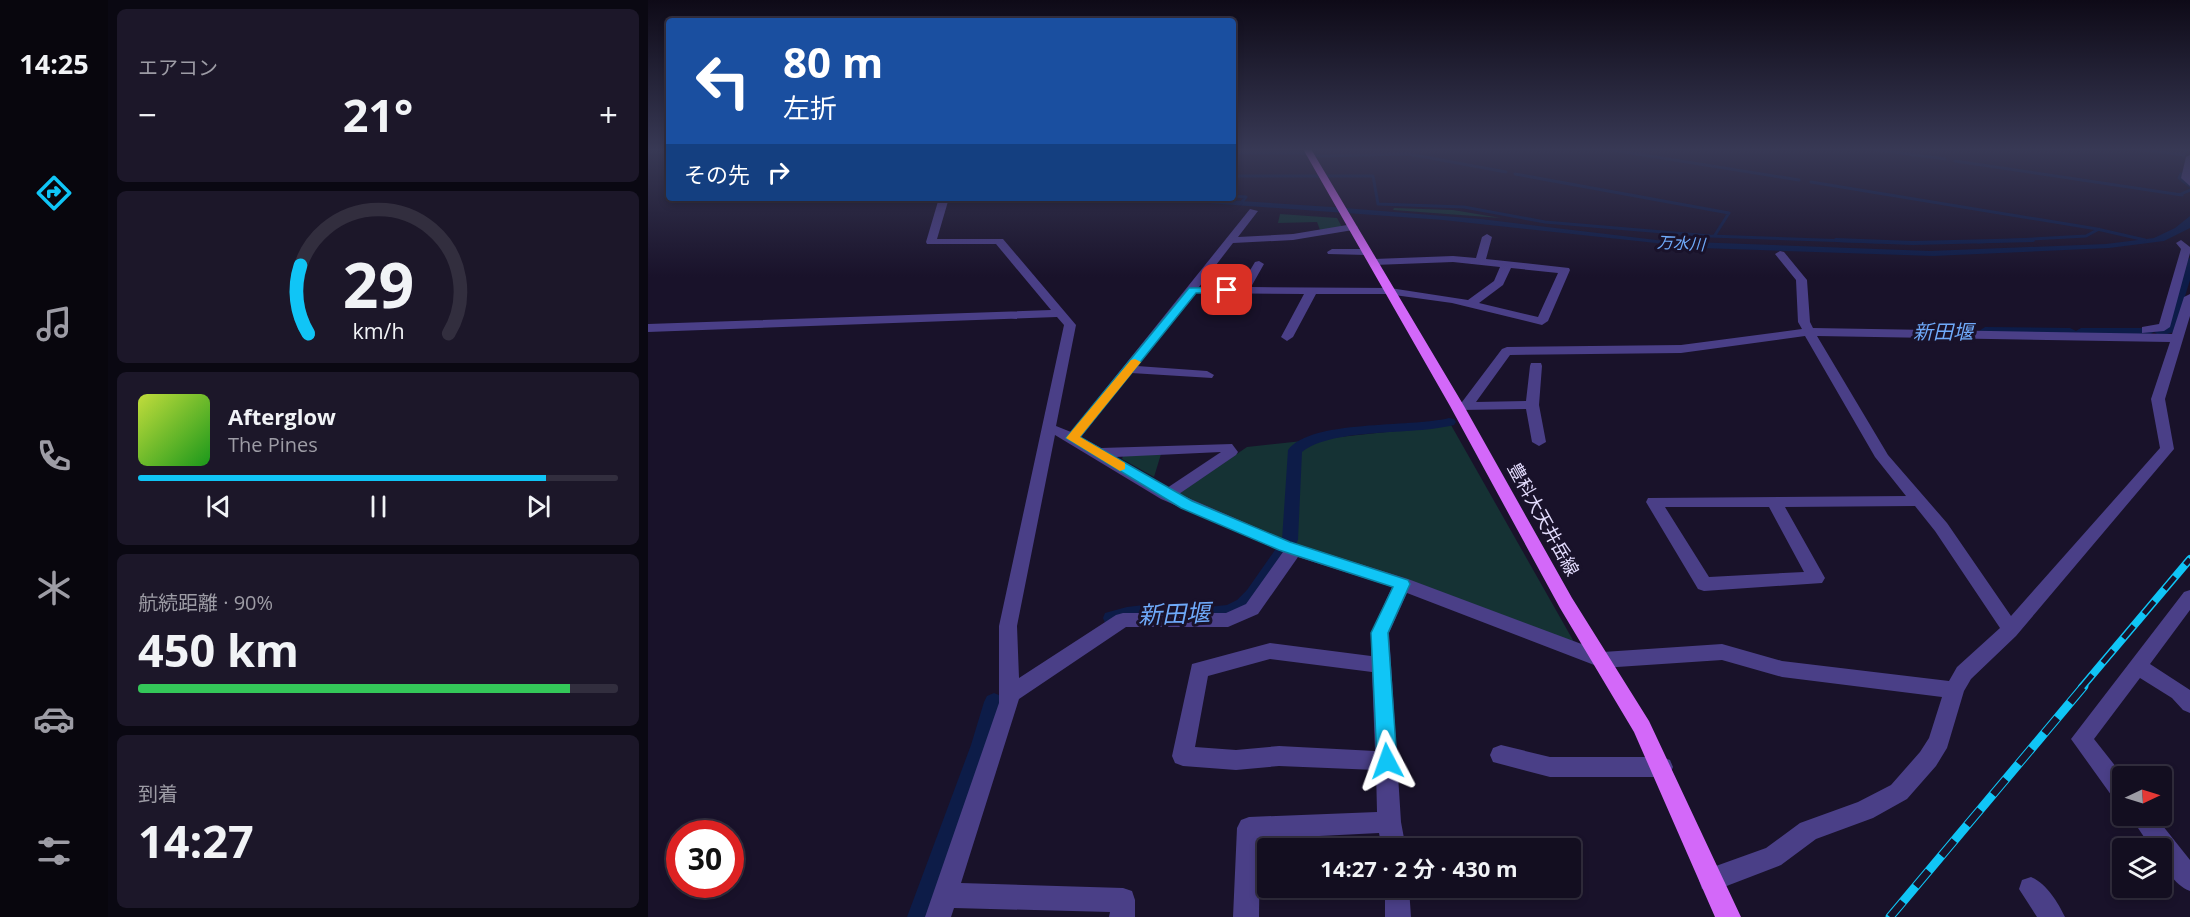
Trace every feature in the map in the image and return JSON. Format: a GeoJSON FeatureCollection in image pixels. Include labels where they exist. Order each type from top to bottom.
{"type":"FeatureCollection","features":[{"type":"Feature","properties":{"kind":"main road","name":"豊科大天井岳線"},"geometry":{"type":"LineString","coordinates":[[1333,192],[1391,292],[1462,406],[1566,603],[1631,706],[1662,767],[1728,917]]}},
{"type":"Feature","properties":{"kind":"street"},"geometry":{"type":"LineString","coordinates":[[943,201],[931,242],[999,241],[1070,325],[1008,626],[1007,681],[1011,694],[942,906],[1123,900],[1122,917]]}},
{"type":"Feature","properties":{"kind":"street"},"geometry":{"type":"LineString","coordinates":[[1073,438],[1193,290],[1253,211]]}},
{"type":"Feature","properties":{"kind":"street"},"geometry":{"type":"LineString","coordinates":[[1232,240],[1293,237],[1347,216]]}},
{"type":"Feature","properties":{"kind":"street"},"geometry":{"type":"LineString","coordinates":[[1479,262],[1486,237]]}},
{"type":"Feature","properties":{"kind":"street"},"geometry":{"type":"LineString","coordinates":[[2155,333],[2164,327],[2186,249],[2181,243]]}},
{"type":"Feature","properties":{"kind":"street"},"geometry":{"type":"LineString","coordinates":[[1193,290],[1407,293],[1470,304],[1542,321],[1565,270],[1453,259],[1370,257],[1332,252]]}},
{"type":"Feature","properties":{"kind":"street"},"geometry":{"type":"LineString","coordinates":[[1780,254],[1801,280],[1804,322],[1809,332],[1882,457],[1921,501],[2010,628]]}},
{"type":"Feature","properties":{"kind":"street"},"geometry":{"type":"LineString","coordinates":[[1244,290],[1259,264]]}},
{"type":"Feature","properties":{"kind":"street"},"geometry":{"type":"LineString","coordinates":[[1470,304],[1499,283],[1507,264]]}},
{"type":"Feature","properties":{"kind":"street"},"geometry":{"type":"LineString","coordinates":[[1287,337],[1324,277]]}},
{"type":"Feature","properties":{"kind":"street"},"geometry":{"type":"LineString","coordinates":[[1711,880],[1773,857],[1808,831],[1865,810],[1899,792],[1928,759],[1939,741],[1954,690],[1964,674],[2010,628],[2167,449],[2158,399],[2190,297]]}},
{"type":"Feature","properties":{"kind":"street"},"geometry":{"type":"LineString","coordinates":[[648,328],[1061,313]]}},
{"type":"Feature","properties":{"kind":"street"},"geometry":{"type":"LineString","coordinates":[[1462,406],[1506,352],[1511,350],[1681,349],[1809,332],[2155,333],[2178,338]]}},
{"type":"Feature","properties":{"kind":"street"},"geometry":{"type":"LineString","coordinates":[[1536,366],[1532,405],[1539,442]]}},
{"type":"Feature","properties":{"kind":"street"},"geometry":{"type":"LineString","coordinates":[[1129,369],[1207,375]]}},
{"type":"Feature","properties":{"kind":"street"},"geometry":{"type":"LineString","coordinates":[[1462,406],[1532,405]]}},
{"type":"Feature","properties":{"kind":"street"},"geometry":{"type":"LineString","coordinates":[[1050,428],[1073,438],[1167,495],[1294,549],[1402,584],[1602,660],[1722,652],[1782,669],[1954,690]]}},
{"type":"Feature","properties":{"kind":"street"},"geometry":{"type":"LineString","coordinates":[[1099,453],[1227,447],[1231,452],[1167,495]]}},
{"type":"Feature","properties":{"kind":"street"},"geometry":{"type":"LineString","coordinates":[[1774,501],[1816,578],[1704,584],[1654,502],[1774,501],[1921,501]]}},
{"type":"Feature","properties":{"kind":"street"},"geometry":{"type":"LineString","coordinates":[[1011,694],[1123,620],[1228,620],[1252,609],[1294,549]]}},
{"type":"Feature","properties":{"kind":"street"},"geometry":{"type":"LineString","coordinates":[[1392,838],[1389,822],[1380,633],[1402,584]]}},
{"type":"Feature","properties":{"kind":"street"},"geometry":{"type":"LineString","coordinates":[[2112,779],[2082,739],[2190,597]]}},
{"type":"Feature","properties":{"kind":"street"},"geometry":{"type":"LineString","coordinates":[[1380,665],[1270,651],[1199,670],[1183,756],[1236,760],[1278,756],[1387,761]]}},
{"type":"Feature","properties":{"kind":"street"},"geometry":{"type":"LineString","coordinates":[[2138,667],[2179,692],[2190,704]]}},
{"type":"Feature","properties":{"kind":"street"},"geometry":{"type":"LineString","coordinates":[[1501,755],[1550,767],[1662,767]]}},
{"type":"Feature","properties":{"kind":"street"},"geometry":{"type":"LineString","coordinates":[[1246,917],[1249,828],[1389,822]]}},
{"type":"Feature","properties":{"kind":"street"},"geometry":{"type":"LineString","coordinates":[[2149,826],[2190,879]]}},
{"type":"Feature","properties":{"kind":"street"},"geometry":{"type":"LineString","coordinates":[[2031,889],[2052,917]]}},
{"type":"Feature","properties":{"kind":"street"},"geometry":{"type":"LineString","coordinates":[[1397,898],[1398,917]]}},
{"type":"Feature","properties":{"kind":"green space"},"geometry":{"type":"Polygon","coordinates":[[[1394,208],[1453,210],[1501,218],[1393,210],[1394,208]]]}},
{"type":"Feature","properties":{"kind":"green space"},"geometry":{"type":"Polygon","coordinates":[[[1280,214],[1337,218],[1342,227],[1320,230],[1317,222],[1278,223],[1280,214]]]}},
{"type":"Feature","properties":{"kind":"green space"},"geometry":{"type":"Polygon","coordinates":[[[1451,425],[1578,649],[1293,544],[1177,495],[1247,447],[1451,425]]]}},
{"type":"Feature","properties":{"kind":"green space"},"geometry":{"type":"Polygon","coordinates":[[[1161,454],[1154,477],[1122,459],[1123,456],[1161,454]]]}},
{"type":"Feature","properties":{"kind":"water","name":"万水川"},"geometry":{"type":"Polygon","coordinates":[[[1180,201],[1236,201],[1481,219],[1665,241],[1930,251],[2106,244],[2154,238],[2175,228],[2190,216],[2190,228],[2164,241],[2109,248],[1933,256],[1702,248],[1443,220],[1180,201]]]}},
{"type":"Feature","properties":{"kind":"waterway","name":"万水川"},"geometry":{"type":"LineString","coordinates":[[1376,192],[1378,204],[1464,207],[1545,222],[1710,236],[1879,242]]}},
{"type":"Feature","properties":{"kind":"waterway"},"geometry":{"type":"LineString","coordinates":[[1613,192],[1729,213],[1715,235]]}},
{"type":"Feature","properties":{"kind":"waterway"},"geometry":{"type":"LineString","coordinates":[[1871,192],[2098,229]]}},
{"type":"Feature","properties":{"kind":"waterway"},"geometry":{"type":"LineString","coordinates":[[2161,192],[2182,195]]}},
{"type":"Feature","properties":{"kind":"waterway"},"geometry":{"type":"LineString","coordinates":[[2181,194],[2186,192]]}},
{"type":"Feature","properties":{"kind":"waterway"},"geometry":{"type":"LineString","coordinates":[[1236,196],[1246,197],[1241,203]]}},
{"type":"Feature","properties":{"kind":"waterway"},"geometry":{"type":"LineString","coordinates":[[1998,241],[2086,236],[2098,229]]}},
{"type":"Feature","properties":{"kind":"waterway"},"geometry":{"type":"LineString","coordinates":[[2098,229],[2145,240]]}},
{"type":"Feature","properties":{"kind":"waterway"},"geometry":{"type":"LineString","coordinates":[[1836,240],[1913,243],[1998,241]]}},
{"type":"Feature","properties":{"kind":"waterway"},"geometry":{"type":"LineString","coordinates":[[1998,241],[2033,240]]}},
{"type":"Feature","properties":{"kind":"waterway"},"geometry":{"type":"LineString","coordinates":[[1978,242],[1998,241]]}},
{"type":"Feature","properties":{"kind":"waterway","name":"新田堰"},"geometry":{"type":"LineString","coordinates":[[2160,332],[2170,329],[2190,261]]}},
{"type":"Feature","properties":{"kind":"waterway","name":"新田堰"},"geometry":{"type":"LineString","coordinates":[[1985,331],[2070,332]]}},
{"type":"Feature","properties":{"kind":"waterway","name":"新田堰"},"geometry":{"type":"LineString","coordinates":[[2081,332],[2148,332]]}},
{"type":"Feature","properties":{"kind":"waterway","name":"新田堰"},"geometry":{"type":"LineString","coordinates":[[1290,540],[1295,450],[1307,441],[1344,433],[1434,426],[1449,422]]}},
{"type":"Feature","properties":{"kind":"waterway","name":"新田堰"},"geometry":{"type":"LineString","coordinates":[[1112,618],[1144,612],[1198,615],[1231,611],[1243,605],[1254,595],[1281,554]]}},
{"type":"Feature","properties":{"kind":"waterway","name":"新田堰"},"geometry":{"type":"LineString","coordinates":[[920,917],[982,745],[994,702]]}},
{"type":"Feature","properties":{"kind":"railway"},"geometry":{"type":"LineString","coordinates":[[2082,687],[2190,559]]}},
{"type":"Feature","properties":{"kind":"railway"},"geometry":{"type":"LineString","coordinates":[[1890,917],[2084,686]]}},
{"type":"Feature","properties":{"kind":"slow traffic"},"geometry":{"type":"LineString","coordinates":[[1120,466],[1073,438],[1135,362]]}},
{"type":"Feature","properties":{"kind":"route"},"geometry":{"type":"LineString","coordinates":[[1227,290],[1193,290],[1073,438],[1167,495],[1186,504],[1284,546],[1402,584],[1380,633],[1387,761]]}}]}
